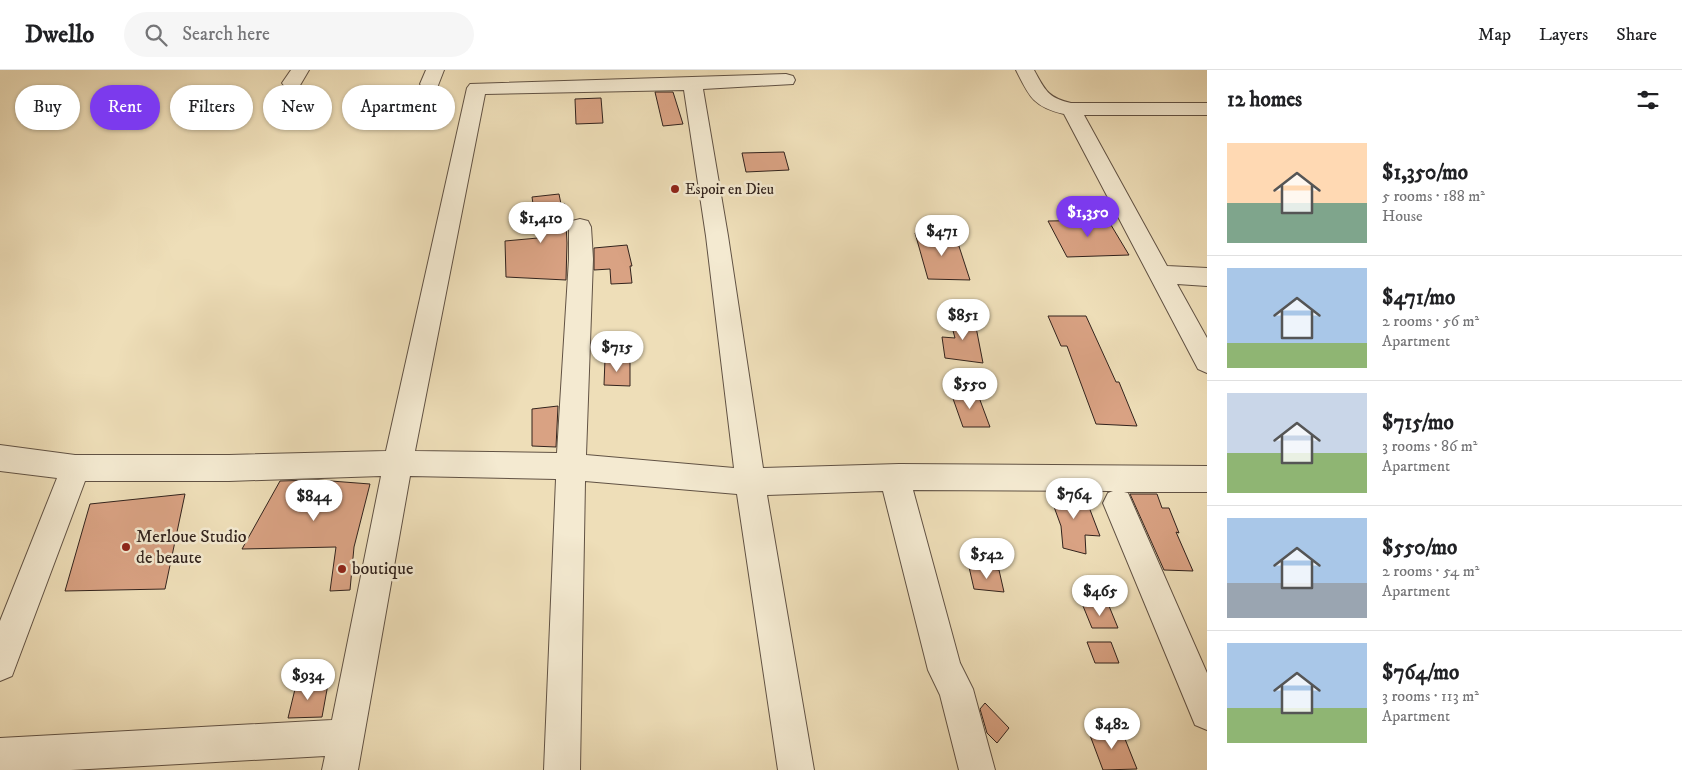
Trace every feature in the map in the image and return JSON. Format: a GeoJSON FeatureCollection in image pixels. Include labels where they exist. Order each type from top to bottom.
{"type":"FeatureCollection","features":[{"type":"Feature","properties":{"kind":"street"},"geometry":{"type":"LineString","coordinates":[[1025,70],[1039,97],[1050,105],[1071,109],[1207,109]]}},
{"type":"Feature","properties":{"kind":"street"},"geometry":{"type":"LineString","coordinates":[[0,756],[343,754],[398,463],[477,88],[657,77],[693,84],[786,80]]}},
{"type":"Feature","properties":{"kind":"street"},"geometry":{"type":"LineString","coordinates":[[693,84],[717,236],[750,482],[796,770]]}},
{"type":"Feature","properties":{"kind":"street"},"geometry":{"type":"LineString","coordinates":[[1071,109],[1207,362]]}},
{"type":"Feature","properties":{"kind":"street"},"geometry":{"type":"LineString","coordinates":[[562,770],[571,467],[581,259],[580,227]]}},
{"type":"Feature","properties":{"kind":"street"},"geometry":{"type":"LineString","coordinates":[[1158,274],[1207,276]]}},
{"type":"Feature","properties":{"kind":"street"},"geometry":{"type":"LineString","coordinates":[[0,458],[74,468],[229,468],[398,463],[571,467],[750,482],[899,477],[1207,479]]}},
{"type":"Feature","properties":{"kind":"street"},"geometry":{"type":"LineString","coordinates":[[0,664],[74,468]]}},
{"type":"Feature","properties":{"kind":"street"},"geometry":{"type":"LineString","coordinates":[[899,477],[898,490],[902,508],[945,670],[956,689],[977,770]]}},
{"type":"Feature","properties":{"kind":"street"},"geometry":{"type":"LineString","coordinates":[[1118,503],[1207,713]]}},
{"type":"Feature","properties":{"kind":"building"},"geometry":{"type":"Polygon","coordinates":[[[655,92],[673,92],[683,124],[663,126],[655,92]]]}},
{"type":"Feature","properties":{"kind":"building"},"geometry":{"type":"Polygon","coordinates":[[[601,98],[603,123],[576,124],[575,99],[601,98]]]}},
{"type":"Feature","properties":{"kind":"building"},"geometry":{"type":"Polygon","coordinates":[[[784,152],[789,170],[746,172],[742,153],[784,152]]]}},
{"type":"Feature","properties":{"kind":"building"},"geometry":{"type":"Polygon","coordinates":[[[559,194],[561,204],[565,204],[566,280],[506,277],[505,241],[538,238],[532,197],[559,194]]]}},
{"type":"Feature","properties":{"kind":"building"},"geometry":{"type":"Polygon","coordinates":[[[1108,220],[1129,255],[1067,257],[1048,221],[1108,220]]]}},
{"type":"Feature","properties":{"kind":"building"},"geometry":{"type":"Polygon","coordinates":[[[915,233],[955,234],[970,280],[928,279],[915,233]]]}},
{"type":"Feature","properties":{"kind":"building"},"geometry":{"type":"Polygon","coordinates":[[[627,245],[632,266],[630,266],[632,283],[611,284],[610,269],[594,270],[594,248],[627,245]]]}},
{"type":"Feature","properties":{"kind":"building"},"geometry":{"type":"Polygon","coordinates":[[[949,316],[974,317],[983,363],[945,358],[942,337],[955,338],[949,316]]]}},
{"type":"Feature","properties":{"kind":"building"},"geometry":{"type":"Polygon","coordinates":[[[1048,316],[1086,316],[1116,382],[1119,382],[1137,426],[1096,424],[1067,346],[1061,346],[1048,316]]]}},
{"type":"Feature","properties":{"kind":"building"},"geometry":{"type":"Polygon","coordinates":[[[605,359],[630,360],[630,386],[604,385],[605,359]]]}},
{"type":"Feature","properties":{"kind":"building"},"geometry":{"type":"Polygon","coordinates":[[[977,392],[990,427],[963,427],[951,393],[977,392]]]}},
{"type":"Feature","properties":{"kind":"building"},"geometry":{"type":"Polygon","coordinates":[[[558,406],[556,447],[532,446],[532,409],[558,406]]]}},
{"type":"Feature","properties":{"kind":"building"},"geometry":{"type":"Polygon","coordinates":[[[318,480],[370,484],[354,547],[350,590],[330,591],[336,547],[242,549],[280,481],[318,480]]]}},
{"type":"Feature","properties":{"kind":"building"},"geometry":{"type":"Polygon","coordinates":[[[1049,493],[1084,494],[1100,536],[1085,535],[1086,554],[1063,548],[1061,526],[1049,493]]]}},
{"type":"Feature","properties":{"kind":"building","name":"Merloue Studio de beaute"},"geometry":{"type":"Polygon","coordinates":[[[185,494],[165,589],[65,591],[90,504],[185,494]]]}},
{"type":"Feature","properties":{"kind":"building"},"geometry":{"type":"Polygon","coordinates":[[[1130,494],[1157,494],[1162,508],[1169,508],[1179,533],[1176,532],[1193,571],[1164,570],[1130,494]]]}},
{"type":"Feature","properties":{"kind":"building"},"geometry":{"type":"Polygon","coordinates":[[[969,567],[999,570],[1004,592],[974,589],[969,567]]]}},
{"type":"Feature","properties":{"kind":"building"},"geometry":{"type":"Polygon","coordinates":[[[1083,606],[1109,606],[1118,628],[1092,628],[1083,606]]]}},
{"type":"Feature","properties":{"kind":"building"},"geometry":{"type":"Polygon","coordinates":[[[1087,642],[1111,642],[1119,663],[1095,663],[1087,642]]]}},
{"type":"Feature","properties":{"kind":"building"},"geometry":{"type":"Polygon","coordinates":[[[328,684],[322,717],[288,718],[296,685],[328,684]]]}},
{"type":"Feature","properties":{"kind":"building"},"geometry":{"type":"Polygon","coordinates":[[[985,703],[1009,728],[997,743],[987,733],[980,709],[985,703]]]}},
{"type":"Feature","properties":{"kind":"building"},"geometry":{"type":"Polygon","coordinates":[[[1121,729],[1137,769],[1103,770],[1088,730],[1121,729]]]}},
{"type":"Feature","properties":{"kind":"place","name":"Espoir en Dieu"},"geometry":{"type":"Point","coordinates":[675,189]}},
{"type":"Feature","properties":{"kind":"place","name":"Merloue Studio de beaute"},"geometry":{"type":"Point","coordinates":[126,547]}},
{"type":"Feature","properties":{"kind":"place","name":"boutique"},"geometry":{"type":"Point","coordinates":[342,569]}}]}
